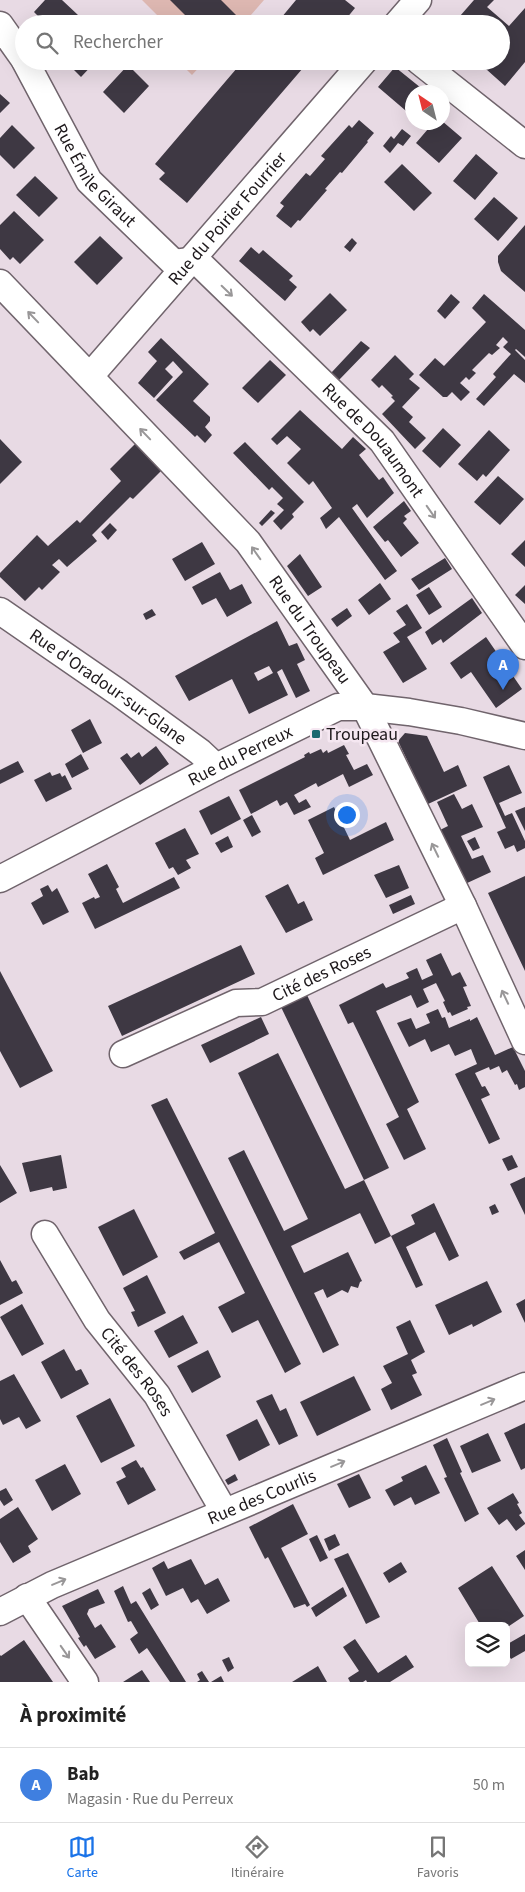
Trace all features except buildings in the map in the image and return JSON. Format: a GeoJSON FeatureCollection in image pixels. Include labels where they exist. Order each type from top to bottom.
{"type":"FeatureCollection","features":[{"type":"Feature","properties":{"kind":"street"},"geometry":{"type":"LineString","coordinates":[[405,15],[418,0]]}},
{"type":"Feature","properties":{"kind":"street","name":"Rue Émile Giraut"},"geometry":{"type":"LineString","coordinates":[[0,25],[15,47]]}},
{"type":"Feature","properties":{"kind":"street","name":"Rue Émile Giraut"},"geometry":{"type":"LineString","coordinates":[[29,70],[89,181],[174,263],[190,261]]}},
{"type":"Feature","properties":{"kind":"street","name":"Rue du Poirier Fourrier"},"geometry":{"type":"LineString","coordinates":[[90,376],[356,70]]}},
{"type":"Feature","properties":{"kind":"street"},"geometry":{"type":"LineString","coordinates":[[430,70],[525,145]]}},
{"type":"Feature","properties":{"kind":"street","name":"Rue de Douaumont"},"geometry":{"type":"LineString","coordinates":[[190,261],[201,265],[382,441],[525,646]]}},
{"type":"Feature","properties":{"kind":"street","name":"Rue du Troupeau"},"geometry":{"type":"LineString","coordinates":[[0,283],[248,542],[366,707],[525,1041]]}},
{"type":"Feature","properties":{"kind":"street","name":"Rue d'Oradour-sur-Glane"},"geometry":{"type":"LineString","coordinates":[[0,611],[119,693],[200,752],[216,767]]}},
{"type":"Feature","properties":{"kind":"street","name":"Rue du Perreux"},"geometry":{"type":"LineString","coordinates":[[0,879],[216,767],[338,707],[366,707],[461,721],[524,734]]}},
{"type":"Feature","properties":{"kind":"street","name":"Cité des Roses"},"geometry":{"type":"LineString","coordinates":[[123,1054],[236,1003],[262,1002],[462,906]]}},
{"type":"Feature","properties":{"kind":"street","name":"Cité des Roses"},"geometry":{"type":"LineString","coordinates":[[45,1234],[97,1320],[157,1395],[224,1512]]}},
{"type":"Feature","properties":{"kind":"street","name":"Rue des Courlis"},"geometry":{"type":"LineString","coordinates":[[1,1608],[525,1386]]}},
{"type":"Feature","properties":{"kind":"street"},"geometry":{"type":"LineString","coordinates":[[27,1597],[86,1682]]}},
{"type":"Feature","properties":{"kind":"shaded area"},"geometry":{"type":"Polygon","coordinates":[[[142,0],[264,0],[251,15],[157,15],[142,0]]]}},
{"type":"Feature","properties":{"kind":"shaded area"},"geometry":{"type":"Polygon","coordinates":[[[187,70],[197,70],[192,75],[187,70]]]}},
{"type":"Feature","properties":{"kind":"place","name":"Bab"},"geometry":{"type":"Point","coordinates":[503,690]}},
{"type":"Feature","properties":{"kind":"place","name":"Troupeau"},"geometry":{"type":"Point","coordinates":[316,734]}}]}
